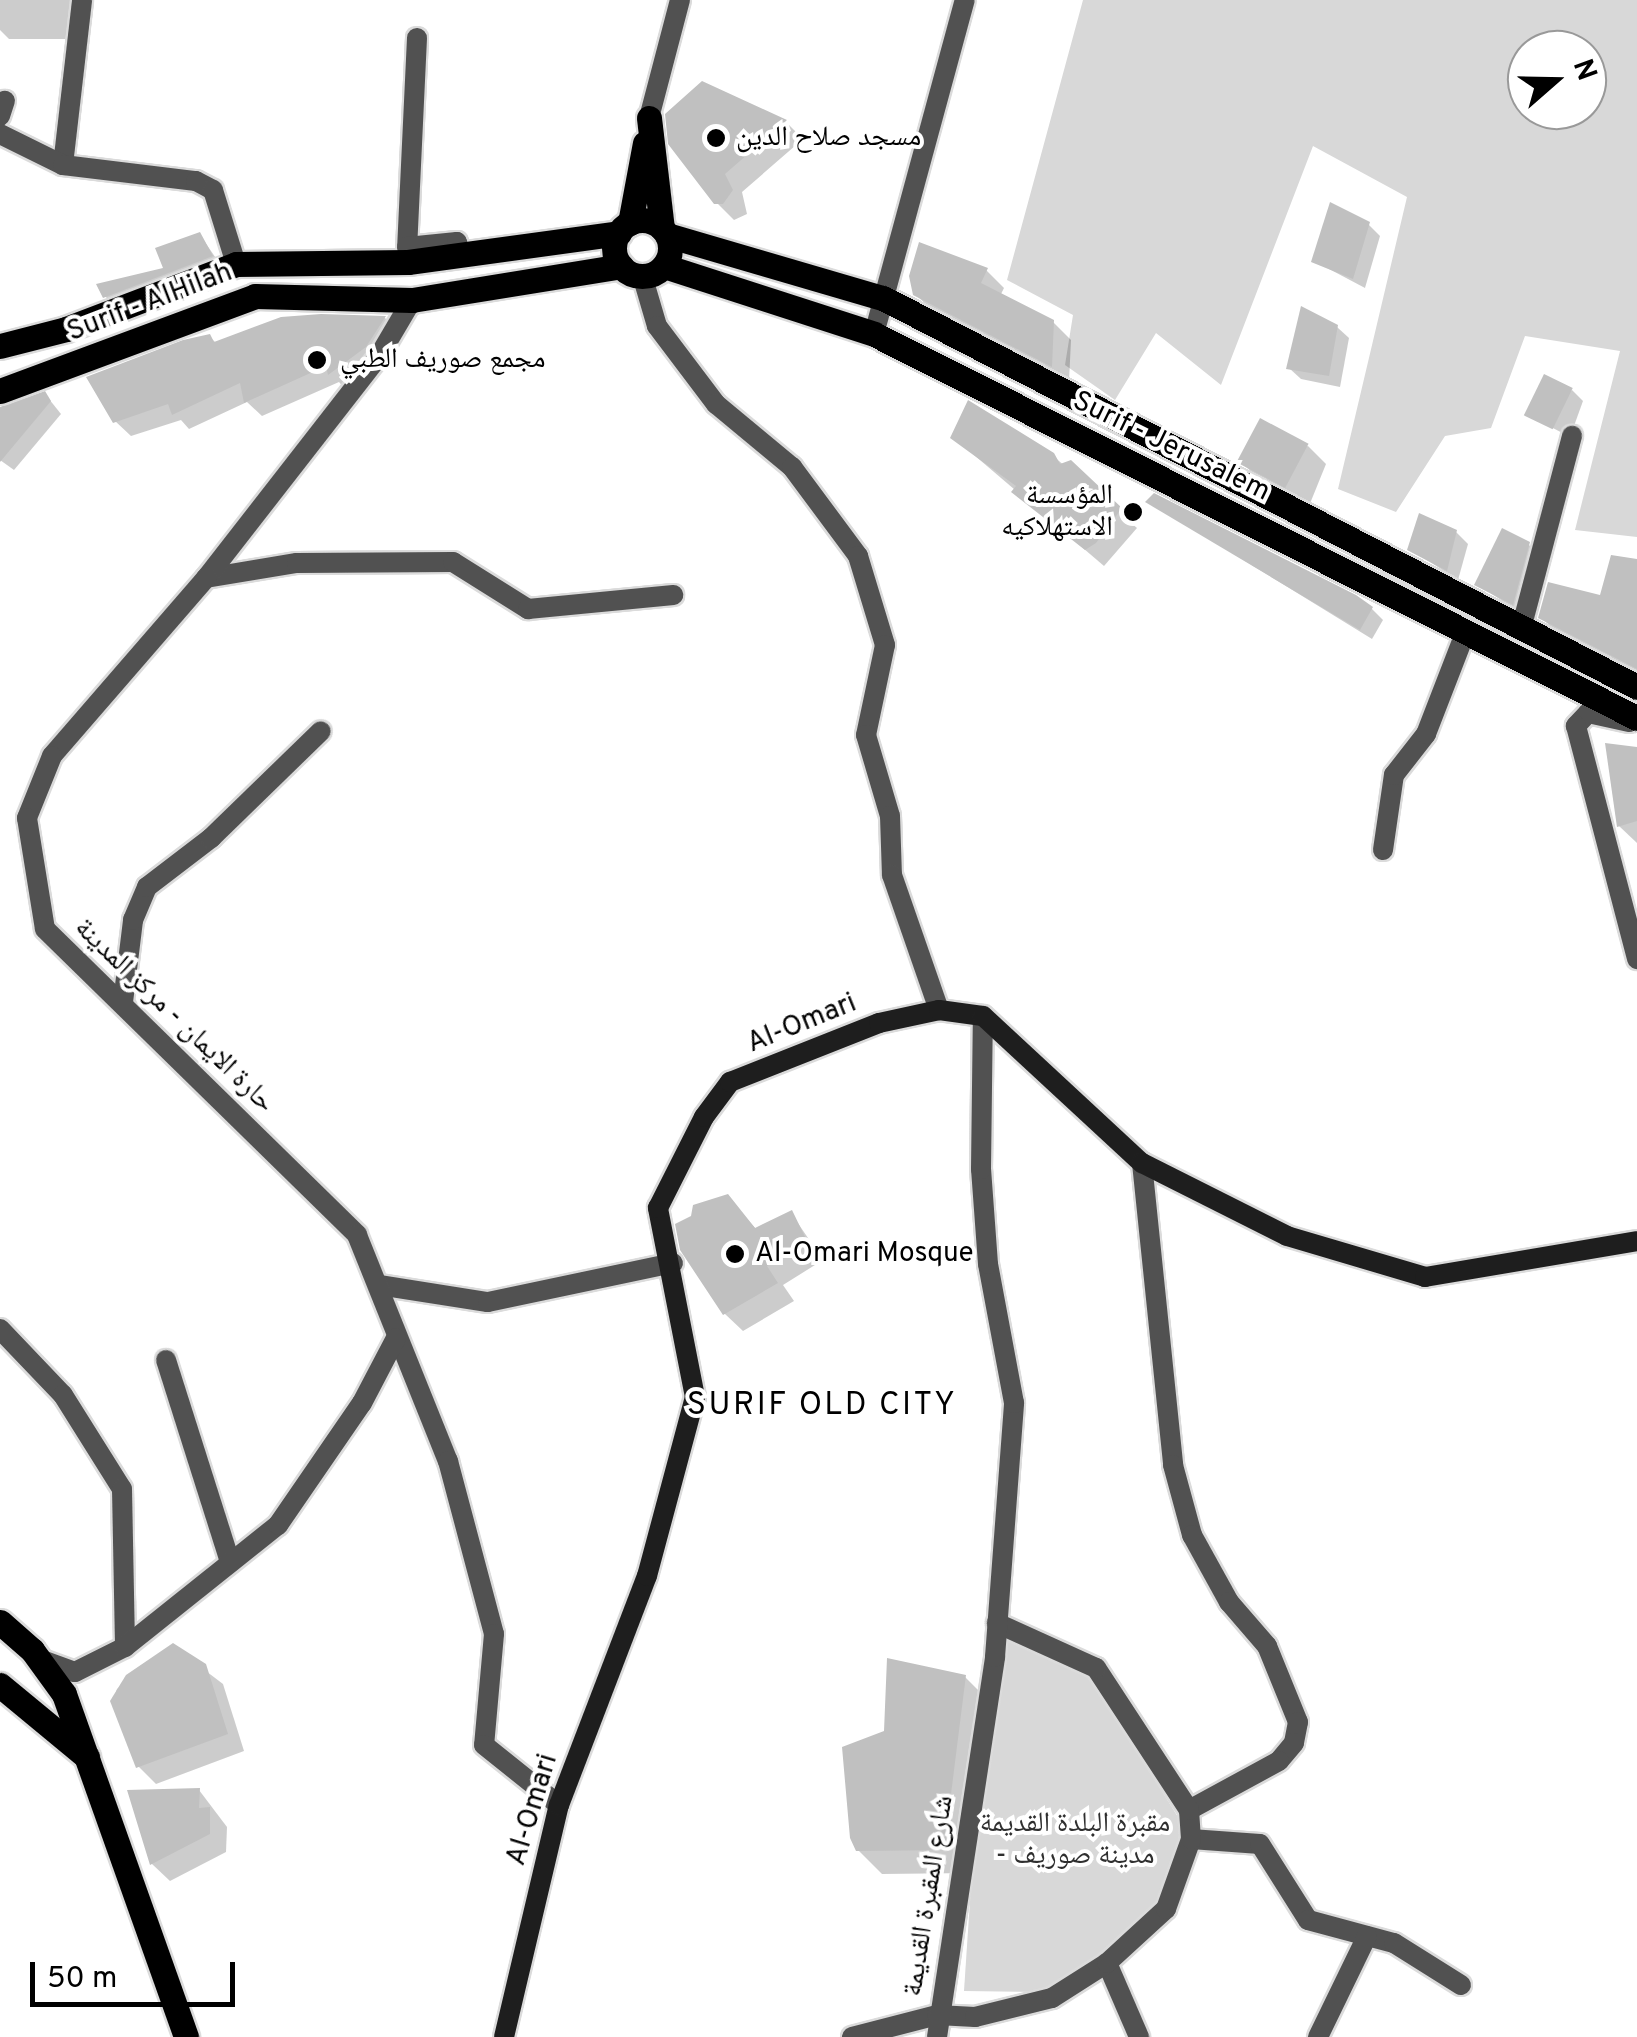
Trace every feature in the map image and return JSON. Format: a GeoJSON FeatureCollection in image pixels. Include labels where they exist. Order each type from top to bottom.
{"type":"FeatureCollection","features":[{"type":"Feature","properties":{"kind":"main road"},"geometry":{"type":"LineString","coordinates":[[649,118],[665,231],[642,269],[614,250],[624,228],[649,118]]}},
{"type":"Feature","properties":{"kind":"main road","name":"Surif - AlHilah"},"geometry":{"type":"LineString","coordinates":[[0,346],[66,329],[236,264],[408,262],[650,221],[665,231]]}},
{"type":"Feature","properties":{"kind":"main road","name":"Surif - Jerusalem"},"geometry":{"type":"LineString","coordinates":[[665,231],[883,298],[1637,687]]}},
{"type":"Feature","properties":{"kind":"main road"},"geometry":{"type":"LineString","coordinates":[[412,300],[431,264],[460,254]]}},
{"type":"Feature","properties":{"kind":"main road","name":"Surif - Jerusalem"},"geometry":{"type":"LineString","coordinates":[[642,269],[874,334],[1637,720]]}},
{"type":"Feature","properties":{"kind":"main road","name":"Surif - AlHilah"},"geometry":{"type":"LineString","coordinates":[[0,390],[255,296],[412,300],[642,269]]}},
{"type":"Feature","properties":{"kind":"main road","name":"Al-Omari"},"geometry":{"type":"LineString","coordinates":[[504,2037],[559,1805],[647,1576],[695,1397],[673,1263],[658,1208],[704,1117],[730,1082],[879,1023],[939,1010],[984,1016]]}},
{"type":"Feature","properties":{"kind":"main road"},"geometry":{"type":"LineString","coordinates":[[984,1016],[1142,1163],[1287,1236],[1425,1277],[1637,1240]]}},
{"type":"Feature","properties":{"kind":"main road"},"geometry":{"type":"LineString","coordinates":[[0,1622],[38,1658],[64,1694],[186,2037]]}},
{"type":"Feature","properties":{"kind":"main road"},"geometry":{"type":"LineString","coordinates":[[0,1684],[87,1757]]}},
{"type":"Feature","properties":{"kind":"street"},"geometry":{"type":"LineString","coordinates":[[63,165],[82,0]]}},
{"type":"Feature","properties":{"kind":"street"},"geometry":{"type":"LineString","coordinates":[[649,118],[680,0]]}},
{"type":"Feature","properties":{"kind":"street"},"geometry":{"type":"LineString","coordinates":[[874,334],[965,0]]}},
{"type":"Feature","properties":{"kind":"street"},"geometry":{"type":"LineString","coordinates":[[418,38],[407,246],[457,242],[460,254]]}},
{"type":"Feature","properties":{"kind":"street"},"geometry":{"type":"LineString","coordinates":[[0,134],[63,165],[196,181],[213,190],[236,264]]}},
{"type":"Feature","properties":{"kind":"street"},"geometry":{"type":"LineString","coordinates":[[642,269],[658,326],[716,404],[792,467],[858,556],[885,645],[866,735],[890,816],[892,875],[939,1010]]}},
{"type":"Feature","properties":{"kind":"street","name":"حارة الايمان - مركز المدينة"},"geometry":{"type":"LineString","coordinates":[[412,300],[378,356],[206,578],[52,756],[26,818],[45,928],[357,1234],[448,1461],[494,1634],[484,1745],[559,1805]]}},
{"type":"Feature","properties":{"kind":"street"},"geometry":{"type":"LineString","coordinates":[[1521,629],[1572,436]]}},
{"type":"Feature","properties":{"kind":"street"},"geometry":{"type":"LineString","coordinates":[[206,578],[298,563],[453,562],[528,608],[674,596]]}},
{"type":"Feature","properties":{"kind":"street"},"geometry":{"type":"LineString","coordinates":[[1383,850],[1394,775],[1426,734],[1466,631]]}},
{"type":"Feature","properties":{"kind":"street"},"geometry":{"type":"LineString","coordinates":[[1637,720],[1588,713],[1576,726],[1637,959]]}},
{"type":"Feature","properties":{"kind":"street"},"geometry":{"type":"LineString","coordinates":[[122,1002],[132,920],[147,888],[211,838],[321,731]]}},
{"type":"Feature","properties":{"kind":"street","name":"شارع المقبرة القديمة"},"geometry":{"type":"LineString","coordinates":[[984,1016],[981,1169],[988,1264],[1014,1402],[998,1623],[937,2026],[1052,1998],[1107,1963],[1166,1910],[1191,1839],[1189,1810],[1096,1668],[998,1623]]}},
{"type":"Feature","properties":{"kind":"street"},"geometry":{"type":"LineString","coordinates":[[1142,1163],[1173,1465],[1192,1535],[1229,1602],[1266,1646],[1298,1722],[1294,1743],[1280,1761],[1189,1810]]}},
{"type":"Feature","properties":{"kind":"street"},"geometry":{"type":"LineString","coordinates":[[380,1285],[488,1302],[673,1263]]}},
{"type":"Feature","properties":{"kind":"street"},"geometry":{"type":"LineString","coordinates":[[0,1329],[63,1395],[122,1489],[124,1647]]}},
{"type":"Feature","properties":{"kind":"street"},"geometry":{"type":"LineString","coordinates":[[38,1658],[75,1672],[124,1647],[278,1525],[362,1402],[396,1338]]}},
{"type":"Feature","properties":{"kind":"street"},"geometry":{"type":"LineString","coordinates":[[166,1360],[230,1562]]}},
{"type":"Feature","properties":{"kind":"street"},"geometry":{"type":"LineString","coordinates":[[1191,1839],[1260,1844],[1308,1920],[1394,1943],[1461,1985]]}},
{"type":"Feature","properties":{"kind":"street"},"geometry":{"type":"LineString","coordinates":[[1318,2037],[1367,1936]]}},
{"type":"Feature","properties":{"kind":"street"},"geometry":{"type":"LineString","coordinates":[[1107,1963],[1139,2037]]}},
{"type":"Feature","properties":{"kind":"street"},"geometry":{"type":"LineString","coordinates":[[852,2037],[937,2026]]}},
{"type":"Feature","properties":{"kind":"green space"},"geometry":{"type":"Polygon","coordinates":[[[1083,0],[1637,0],[1637,537],[1575,530],[1620,351],[1525,336],[1491,428],[1445,436],[1396,512],[1338,489],[1407,197],[1313,146],[1221,385],[1156,333],[1115,400],[1065,365],[1073,315],[1007,280],[1083,0]]]}},
{"type":"Feature","properties":{"kind":"green space","name":"مقبرة البلدة القديمة - مدينة صوريف"},"geometry":{"type":"Polygon","coordinates":[[[988,1629],[1089,1674],[1183,1825],[1158,1906],[1123,1939],[1044,1992],[964,1991],[988,1629]]]}},
{"type":"Feature","properties":{"kind":"building","name":"مسجد صلاح الدين"},"geometry":{"type":"Polygon","coordinates":[[[702,81],[787,120],[725,174],[733,190],[723,204],[714,204],[668,144],[665,114],[702,81]]]}},
{"type":"Feature","properties":{"kind":"building"},"geometry":{"type":"Polygon","coordinates":[[[1330,202],[1370,222],[1353,279],[1311,262],[1330,202]]]}},
{"type":"Feature","properties":{"kind":"building"},"geometry":{"type":"Polygon","coordinates":[[[200,232],[213,256],[103,298],[96,284],[163,268],[155,248],[200,232]]]}},
{"type":"Feature","properties":{"kind":"building"},"geometry":{"type":"Polygon","coordinates":[[[919,242],[988,268],[981,283],[1054,320],[1052,367],[913,295],[909,276],[919,242]]]}},
{"type":"Feature","properties":{"kind":"building"},"geometry":{"type":"Polygon","coordinates":[[[1301,306],[1338,325],[1329,376],[1286,369],[1301,306]]]}},
{"type":"Feature","properties":{"kind":"building"},"geometry":{"type":"Polygon","coordinates":[[[386,316],[366,347],[328,375],[326,366],[244,403],[240,383],[172,415],[168,404],[113,423],[86,377],[183,340],[210,334],[214,342],[281,317],[386,316]]]}},
{"type":"Feature","properties":{"kind":"building"},"geometry":{"type":"Polygon","coordinates":[[[1544,374],[1573,388],[1553,429],[1524,415],[1544,374]]]}},
{"type":"Feature","properties":{"kind":"building"},"geometry":{"type":"Polygon","coordinates":[[[45,391],[51,401],[0,462],[0,407],[45,391]]]}},
{"type":"Feature","properties":{"kind":"building"},"geometry":{"type":"Polygon","coordinates":[[[968,400],[1054,453],[1060,464],[1071,460],[1122,508],[1096,543],[1085,550],[1011,492],[1016,486],[950,438],[968,400]]]}},
{"type":"Feature","properties":{"kind":"building"},"geometry":{"type":"Polygon","coordinates":[[[1260,418],[1309,444],[1285,488],[1237,462],[1260,418]]]}},
{"type":"Feature","properties":{"kind":"building"},"geometry":{"type":"Polygon","coordinates":[[[1154,493],[1356,595],[1373,607],[1360,630],[1145,502],[1154,493]]]}},
{"type":"Feature","properties":{"kind":"building"},"geometry":{"type":"Polygon","coordinates":[[[1419,513],[1457,530],[1447,571],[1407,550],[1419,513]]]}},
{"type":"Feature","properties":{"kind":"building"},"geometry":{"type":"Polygon","coordinates":[[[1502,528],[1530,542],[1513,605],[1474,585],[1502,528]]]}},
{"type":"Feature","properties":{"kind":"building"},"geometry":{"type":"Polygon","coordinates":[[[1611,555],[1637,559],[1637,669],[1538,618],[1548,582],[1600,595],[1611,555]]]}},
{"type":"Feature","properties":{"kind":"building"},"geometry":{"type":"Polygon","coordinates":[[[1605,743],[1637,747],[1637,821],[1617,827],[1605,743]]]}},
{"type":"Feature","properties":{"kind":"building","name":"Al-Omari Mosque"},"geometry":{"type":"Polygon","coordinates":[[[728,1194],[755,1228],[792,1210],[807,1241],[767,1266],[778,1283],[723,1315],[680,1250],[675,1224],[691,1216],[693,1205],[728,1194]]]}},
{"type":"Feature","properties":{"kind":"building"},"geometry":{"type":"Polygon","coordinates":[[[173,1643],[206,1664],[228,1734],[136,1768],[110,1701],[126,1675],[173,1643]]]}},
{"type":"Feature","properties":{"kind":"building"},"geometry":{"type":"Polygon","coordinates":[[[887,1658],[966,1675],[946,1834],[951,1850],[856,1851],[850,1838],[842,1747],[884,1731],[887,1658]]]}},
{"type":"Feature","properties":{"kind":"building"},"geometry":{"type":"Polygon","coordinates":[[[200,1788],[199,1808],[210,1807],[210,1834],[150,1865],[127,1790],[200,1788]]]}},
{"type":"Feature","properties":{"kind":"place","name":"مسجد صلاح الدين"},"geometry":{"type":"Point","coordinates":[716,138]}},
{"type":"Feature","properties":{"kind":"place","name":"مجمع صوريف الطبي"},"geometry":{"type":"Point","coordinates":[317,360]}},
{"type":"Feature","properties":{"kind":"place","name":"المؤسسة الاستهلاكيه"},"geometry":{"type":"Point","coordinates":[1133,512]}},
{"type":"Feature","properties":{"kind":"place","name":"Al-Omari Mosque"},"geometry":{"type":"Point","coordinates":[735,1254]}},
{"type":"Feature","properties":{"kind":"district","name":"SURIF OLD CITY"},"geometry":{"type":"Point","coordinates":[822,1406]}}]}
